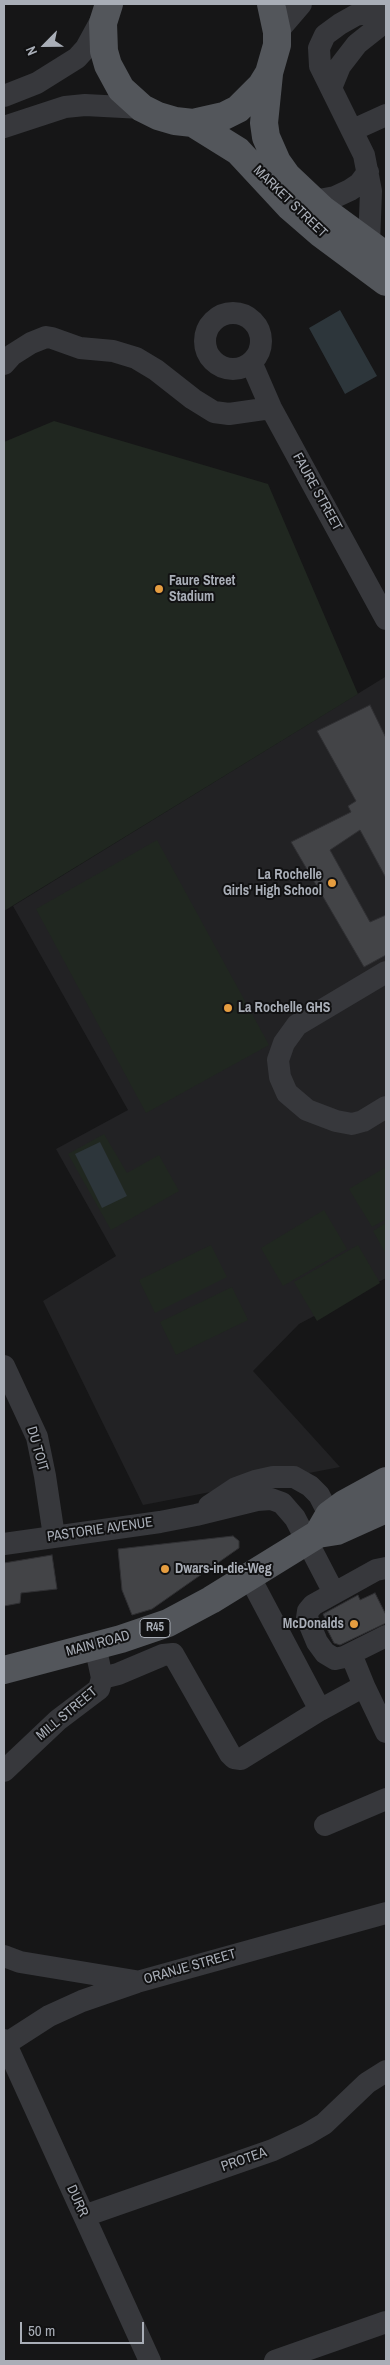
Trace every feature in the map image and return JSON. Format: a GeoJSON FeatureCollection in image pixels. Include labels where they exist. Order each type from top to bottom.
{"type":"FeatureCollection","features":[{"type":"Feature","properties":{"kind":"main road"},"geometry":{"type":"LineString","coordinates":[[107,7],[103,37],[108,65],[121,89],[142,108],[158,116],[193,123],[209,121],[238,108],[256,92],[269,72],[277,46],[277,32],[271,4]]}},
{"type":"Feature","properties":{"kind":"main road","name":"MARKET STREET"},"geometry":{"type":"LineString","coordinates":[[269,72],[264,122],[271,150],[288,176],[314,201],[378,250]]}},
{"type":"Feature","properties":{"kind":"main road","name":"MARKET STREET"},"geometry":{"type":"LineString","coordinates":[[193,123],[238,151],[290,206],[320,233],[386,282]]}},
{"type":"Feature","properties":{"kind":"main road","name":"MAIN ROAD"},"geometry":{"type":"LineString","coordinates":[[323,1530],[344,1504],[386,1481]]}},
{"type":"Feature","properties":{"kind":"main road","name":"MAIN ROAD"},"geometry":{"type":"LineString","coordinates":[[4,1670],[122,1639],[168,1623],[323,1530],[386,1509]]}},
{"type":"Feature","properties":{"kind":"street"},"geometry":{"type":"LineString","coordinates":[[277,32],[301,4]]}},
{"type":"Feature","properties":{"kind":"street"},"geometry":{"type":"LineString","coordinates":[[4,96],[54,75],[77,58],[89,42],[107,7]]}},
{"type":"Feature","properties":{"kind":"street"},"geometry":{"type":"LineString","coordinates":[[378,250],[371,215],[368,172],[364,156],[353,130],[320,66],[319,48],[325,35],[356,15],[386,10]]}},
{"type":"Feature","properties":{"kind":"street"},"geometry":{"type":"LineString","coordinates":[[331,88],[340,66],[357,44],[386,21]]}},
{"type":"Feature","properties":{"kind":"street"},"geometry":{"type":"LineString","coordinates":[[4,127],[65,107],[85,105],[142,108]]}},
{"type":"Feature","properties":{"kind":"street"},"geometry":{"type":"LineString","coordinates":[[353,130],[386,115]]}},
{"type":"Feature","properties":{"kind":"street"},"geometry":{"type":"LineString","coordinates":[[314,201],[335,197],[350,190],[359,184],[368,172]]}},
{"type":"Feature","properties":{"kind":"street"},"geometry":{"type":"LineString","coordinates":[[6,353],[46,338],[52,338],[80,348],[113,351],[136,358],[156,370],[193,400],[214,412],[229,414],[271,408]]}},
{"type":"Feature","properties":{"kind":"street","name":"FAURE STREET"},"geometry":{"type":"LineString","coordinates":[[251,362],[271,408],[386,619]]}},
{"type":"Feature","properties":{"kind":"street"},"geometry":{"type":"LineString","coordinates":[[386,972],[297,1025],[284,1043],[278,1060],[280,1077],[287,1093],[307,1110],[336,1121],[352,1124],[363,1121],[386,1107]]}},
{"type":"Feature","properties":{"kind":"street","name":"DU TOIT"},"geometry":{"type":"LineString","coordinates":[[4,1366],[37,1437],[46,1476],[54,1536]]}},
{"type":"Feature","properties":{"kind":"street","name":"PASTORIE AVENUE"},"geometry":{"type":"LineString","coordinates":[[196,1515],[236,1488],[255,1481],[288,1476],[299,1479],[310,1486],[318,1496],[323,1530]]}},
{"type":"Feature","properties":{"kind":"street","name":"PASTORIE AVENUE"},"geometry":{"type":"LineString","coordinates":[[4,1544],[196,1515],[251,1501],[271,1499],[323,1530]]}},
{"type":"Feature","properties":{"kind":"street"},"geometry":{"type":"LineString","coordinates":[[323,1530],[334,1593]]}},
{"type":"Feature","properties":{"kind":"street"},"geometry":{"type":"LineString","coordinates":[[386,1568],[376,1570],[313,1605],[308,1611],[307,1618],[317,1642],[325,1653],[339,1659],[386,1636]]}},
{"type":"Feature","properties":{"kind":"street"},"geometry":{"type":"LineString","coordinates":[[249,1576],[320,1710]]}},
{"type":"Feature","properties":{"kind":"street","name":"MILL STREET"},"geometry":{"type":"LineString","coordinates":[[4,1771],[58,1720],[95,1694],[102,1684],[96,1645]]}},
{"type":"Feature","properties":{"kind":"street"},"geometry":{"type":"LineString","coordinates":[[102,1678],[118,1674],[163,1655],[174,1654],[230,1754],[237,1759],[364,1686]]}},
{"type":"Feature","properties":{"kind":"street"},"geometry":{"type":"LineString","coordinates":[[350,1654],[386,1732]]}},
{"type":"Feature","properties":{"kind":"street"},"geometry":{"type":"LineString","coordinates":[[325,1825],[386,1799]]}},
{"type":"Feature","properties":{"kind":"street","name":"ORANJE STREET"},"geometry":{"type":"LineString","coordinates":[[4,2043],[49,2016],[82,2001],[137,1982],[386,1913]]}},
{"type":"Feature","properties":{"kind":"street"},"geometry":{"type":"LineString","coordinates":[[4,1956],[20,1962],[137,1982]]}},
{"type":"Feature","properties":{"kind":"street","name":"DURR"},"geometry":{"type":"LineString","coordinates":[[4,2043],[150,2361]]}},
{"type":"Feature","properties":{"kind":"street","name":"PROTEA"},"geometry":{"type":"LineString","coordinates":[[84,2216],[273,2150],[307,2134],[324,2124],[367,2083],[386,2071]]}},
{"type":"Feature","properties":{"kind":"street"},"geometry":{"type":"LineString","coordinates":[[275,2361],[386,2322]]}},
{"type":"Feature","properties":{"kind":"shaded area"},"geometry":{"type":"Polygon","coordinates":[[[340,310],[377,376],[345,394],[309,328],[340,310]]]}},
{"type":"Feature","properties":{"kind":"shaded area","name":"Faure Street Stadium"},"geometry":{"type":"Polygon","coordinates":[[[54,421],[268,484],[358,694],[4,911],[4,442],[54,421]]]}},
{"type":"Feature","properties":{"kind":"shaded area","name":"La Rochelle GHS"},"geometry":{"type":"Polygon","coordinates":[[[385,677],[386,1278],[299,1324],[253,1371],[340,1467],[143,1505],[43,1301],[116,1256],[56,1149],[128,1110],[13,906],[385,677]]]}},
{"type":"Feature","properties":{"kind":"shaded area"},"geometry":{"type":"Polygon","coordinates":[[[157,840],[269,1045],[146,1113],[36,909],[157,840]]]}},
{"type":"Feature","properties":{"kind":"shaded area"},"geometry":{"type":"Polygon","coordinates":[[[104,1134],[127,1173],[159,1155],[179,1191],[111,1230],[68,1154],[104,1134]]]}},
{"type":"Feature","properties":{"kind":"shaded area"},"geometry":{"type":"Polygon","coordinates":[[[100,1142],[127,1196],[102,1208],[75,1154],[100,1142]]]}},
{"type":"Feature","properties":{"kind":"shaded area"},"geometry":{"type":"Polygon","coordinates":[[[386,1167],[386,1219],[372,1227],[349,1189],[386,1167]]]}},
{"type":"Feature","properties":{"kind":"shaded area"},"geometry":{"type":"Polygon","coordinates":[[[324,1210],[347,1249],[283,1286],[261,1248],[324,1210]]]}},
{"type":"Feature","properties":{"kind":"shaded area"},"geometry":{"type":"Polygon","coordinates":[[[386,1223],[386,1254],[373,1231],[386,1223]]]}},
{"type":"Feature","properties":{"kind":"shaded area"},"geometry":{"type":"Polygon","coordinates":[[[211,1245],[227,1277],[155,1313],[139,1280],[211,1245]]]}},
{"type":"Feature","properties":{"kind":"shaded area"},"geometry":{"type":"Polygon","coordinates":[[[358,1245],[380,1283],[317,1321],[294,1282],[358,1245]]]}},
{"type":"Feature","properties":{"kind":"shaded area"},"geometry":{"type":"Polygon","coordinates":[[[232,1287],[248,1320],[176,1355],[160,1322],[232,1287]]]}},
{"type":"Feature","properties":{"kind":"building"},"geometry":{"type":"Polygon","coordinates":[[[370,705],[386,738],[386,878],[360,830],[330,850],[370,922],[386,915],[386,955],[364,967],[291,842],[351,812],[348,806],[356,801],[317,731],[370,705]]]}},
{"type":"Feature","properties":{"kind":"building","name":"Dwars-in-die-Weg"},"geometry":{"type":"Polygon","coordinates":[[[233,1536],[239,1541],[239,1548],[152,1609],[132,1615],[122,1590],[118,1549],[233,1536]]]}},
{"type":"Feature","properties":{"kind":"building"},"geometry":{"type":"Polygon","coordinates":[[[52,1555],[57,1589],[21,1593],[20,1603],[4,1606],[4,1563],[52,1555]]]}},
{"type":"Feature","properties":{"kind":"building","name":"McDonalds"},"geometry":{"type":"Polygon","coordinates":[[[375,1593],[386,1615],[386,1623],[340,1645],[334,1643],[322,1619],[325,1618],[323,1614],[358,1595],[360,1600],[375,1593]]]}},
{"type":"Feature","properties":{"kind":"place","name":"Faure Street Stadium"},"geometry":{"type":"Point","coordinates":[159,589]}},
{"type":"Feature","properties":{"kind":"place","name":"La Rochelle Girls' High School"},"geometry":{"type":"Point","coordinates":[332,883]}},
{"type":"Feature","properties":{"kind":"place","name":"La Rochelle GHS"},"geometry":{"type":"Point","coordinates":[228,1008]}},
{"type":"Feature","properties":{"kind":"place","name":"Dwars-in-die-Weg"},"geometry":{"type":"Point","coordinates":[165,1569]}},
{"type":"Feature","properties":{"kind":"place","name":"McDonalds"},"geometry":{"type":"Point","coordinates":[354,1624]}}]}
